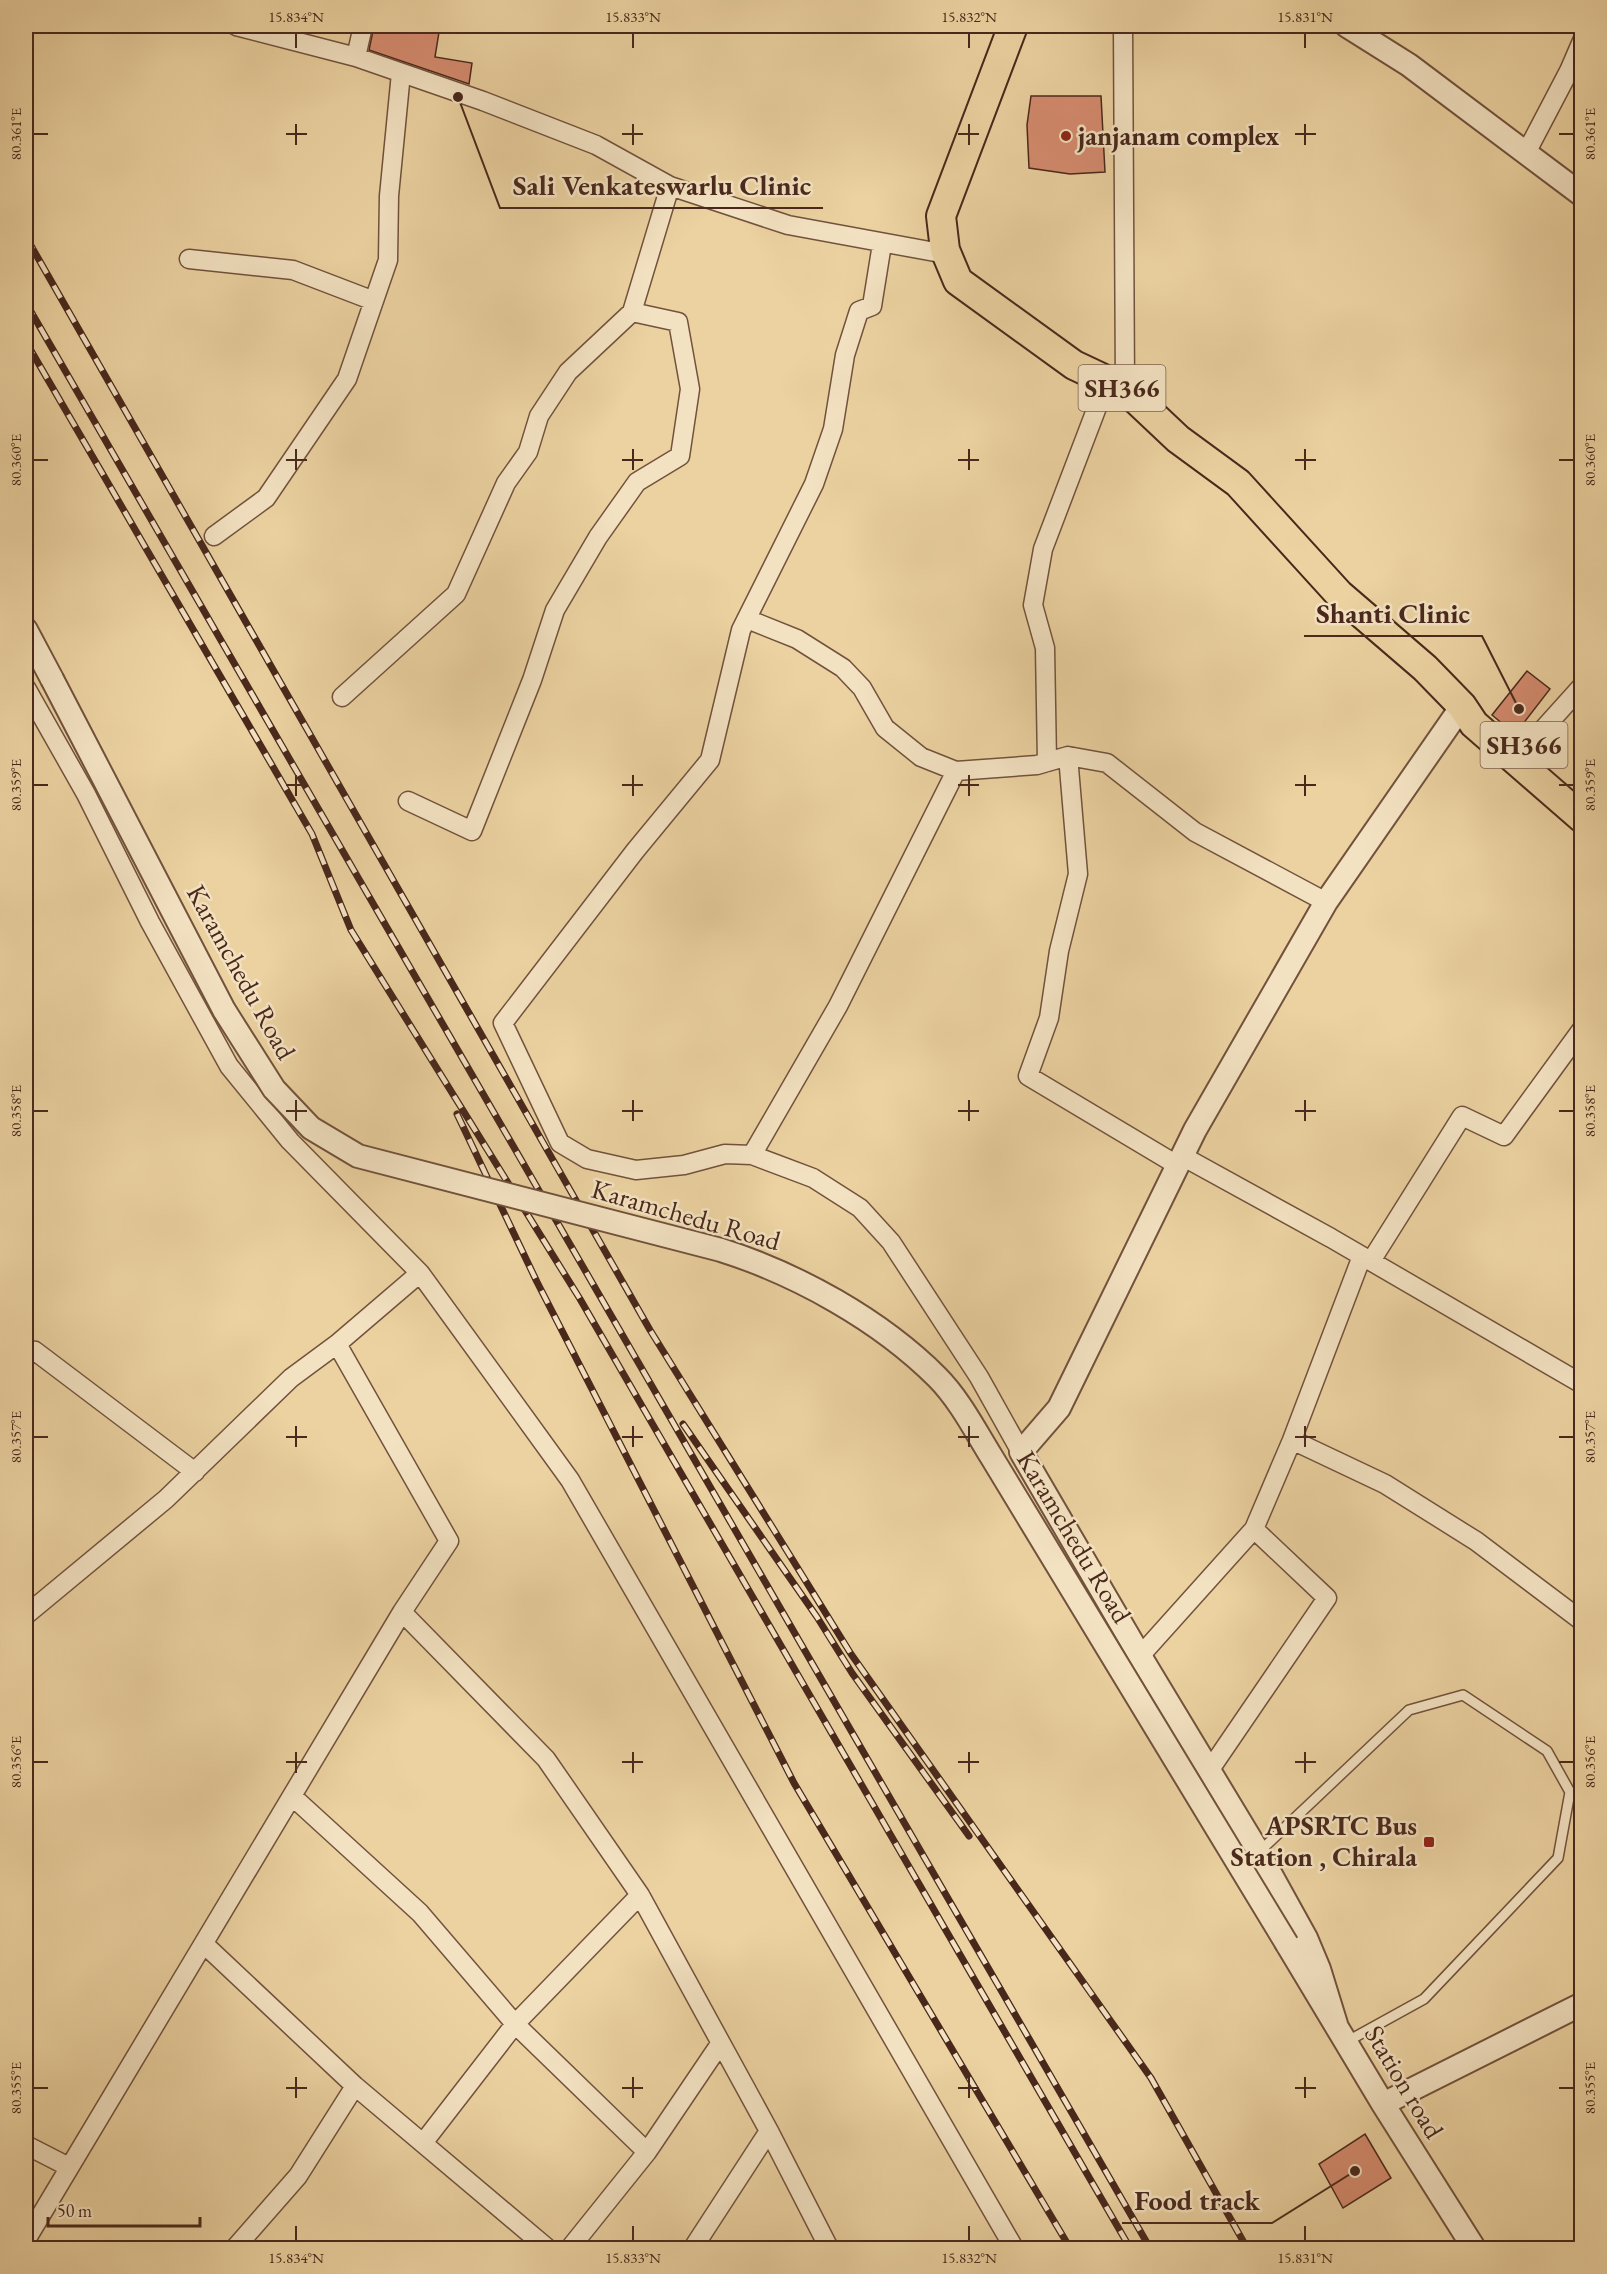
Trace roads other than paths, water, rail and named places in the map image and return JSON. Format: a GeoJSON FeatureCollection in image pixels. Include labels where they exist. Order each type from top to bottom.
{"type":"FeatureCollection","features":[{"type":"Feature","properties":{"kind":"main road","name":"SH366"},"geometry":{"type":"LineString","coordinates":[[1013,26],[941,216],[946,254],[958,281],[1074,365],[1116,385],[1178,439],[1238,483],[1339,594],[1425,668],[1462,706],[1474,724],[1581,818]]}},
{"type":"Feature","properties":{"kind":"main road","name":"SH366"},"geometry":{"type":"LineString","coordinates":[[1462,706],[1485,710],[1581,795]]}},
{"type":"Feature","properties":{"kind":"street"},"geometry":{"type":"LineString","coordinates":[[236,26],[356,57],[401,73],[596,145],[670,186],[788,225],[946,254]]}},
{"type":"Feature","properties":{"kind":"street"},"geometry":{"type":"LineString","coordinates":[[356,57],[363,26]]}},
{"type":"Feature","properties":{"kind":"street"},"geometry":{"type":"LineString","coordinates":[[1047,762],[1045,648],[1033,605],[1043,549],[1116,385],[1123,26]]}},
{"type":"Feature","properties":{"kind":"street"},"geometry":{"type":"LineString","coordinates":[[1347,26],[1409,65],[1581,195]]}},
{"type":"Feature","properties":{"kind":"street"},"geometry":{"type":"LineString","coordinates":[[1526,153],[1569,71],[1581,41]]}},
{"type":"Feature","properties":{"kind":"street"},"geometry":{"type":"LineString","coordinates":[[214,536],[266,498],[347,379],[388,260],[389,196],[401,73]]}},
{"type":"Feature","properties":{"kind":"street"},"geometry":{"type":"LineString","coordinates":[[342,697],[456,594],[506,483],[528,452],[539,416],[568,372],[632,312],[670,186]]}},
{"type":"Feature","properties":{"kind":"street"},"geometry":{"type":"LineString","coordinates":[[882,244],[872,306],[859,311],[845,355],[833,429],[814,484],[741,630],[710,760],[635,851],[503,1023],[560,1143],[587,1158],[636,1170],[684,1165],[725,1154],[752,1155],[813,1178],[860,1208],[891,1242],[979,1377],[1140,1656],[1258,1853],[1306,1938],[1341,2033]]}},
{"type":"Feature","properties":{"kind":"street"},"geometry":{"type":"LineString","coordinates":[[189,259],[293,270],[374,302]]}},
{"type":"Feature","properties":{"kind":"street"},"geometry":{"type":"LineString","coordinates":[[408,801],[472,831],[532,680],[555,610],[598,537],[637,482],[680,456],[690,389],[678,322],[632,312]]}},
{"type":"Feature","properties":{"kind":"street"},"geometry":{"type":"LineString","coordinates":[[747,619],[797,639],[843,668],[862,688],[885,728],[921,757],[956,771],[1047,762],[1068,756],[1107,763],[1195,832],[1326,902]]}},
{"type":"Feature","properties":{"kind":"street","name":"Karamchedu Road"},"geometry":{"type":"LineString","coordinates":[[26,630],[224,1010],[274,1089],[311,1128],[358,1156],[721,1250],[767,1265],[804,1283],[864,1321],[907,1351],[938,1378],[992,1456],[1287,1944]]}},
{"type":"Feature","properties":{"kind":"street"},"geometry":{"type":"LineString","coordinates":[[52,679],[28,701],[86,794],[150,922],[229,1066],[290,1141],[420,1273],[570,1480],[1014,2248]]}},
{"type":"Feature","properties":{"kind":"street"},"geometry":{"type":"LineString","coordinates":[[1527,747],[1581,686]]}},
{"type":"Feature","properties":{"kind":"street"},"geometry":{"type":"LineString","coordinates":[[1021,1452],[1059,1408],[1180,1160],[1326,902],[1462,706]]}},
{"type":"Feature","properties":{"kind":"street"},"geometry":{"type":"LineString","coordinates":[[1068,756],[1078,874],[1059,951],[1049,1018],[1028,1076],[1180,1160],[1367,1258],[1581,1384]]}},
{"type":"Feature","properties":{"kind":"street"},"geometry":{"type":"LineString","coordinates":[[752,1155],[838,1006],[956,771]]}},
{"type":"Feature","properties":{"kind":"street"},"geometry":{"type":"LineString","coordinates":[[1140,1656],[1254,1529],[1367,1258],[1462,1116],[1504,1136],[1581,1029]]}},
{"type":"Feature","properties":{"kind":"street"},"geometry":{"type":"LineString","coordinates":[[26,1615],[166,1499],[291,1378],[337,1344],[420,1273]]}},
{"type":"Feature","properties":{"kind":"street"},"geometry":{"type":"LineString","coordinates":[[26,2240],[68,2166],[293,1797],[402,1612],[449,1541],[337,1344]]}},
{"type":"Feature","properties":{"kind":"street"},"geometry":{"type":"LineString","coordinates":[[28,1349],[195,1472]]}},
{"type":"Feature","properties":{"kind":"street"},"geometry":{"type":"LineString","coordinates":[[1292,1440],[1385,1484],[1476,1541],[1581,1621]]}},
{"type":"Feature","properties":{"kind":"street"},"geometry":{"type":"LineString","coordinates":[[1209,1771],[1327,1598],[1254,1529]]}},
{"type":"Feature","properties":{"kind":"street"},"geometry":{"type":"LineString","coordinates":[[402,1612],[546,1759],[640,1895],[769,2131],[829,2248]]}},
{"type":"Feature","properties":{"kind":"street"},"geometry":{"type":"LineString","coordinates":[[293,1797],[420,1913],[515,2024],[647,2152]]}},
{"type":"Feature","properties":{"kind":"street"},"geometry":{"type":"LineString","coordinates":[[423,2143],[515,2024],[640,1895]]}},
{"type":"Feature","properties":{"kind":"street"},"geometry":{"type":"LineString","coordinates":[[204,1944],[355,2086],[547,2248]]}},
{"type":"Feature","properties":{"kind":"street","name":"Station road"},"geometry":{"type":"LineString","coordinates":[[1287,1944],[1383,2104],[1474,2248]]}},
{"type":"Feature","properties":{"kind":"street"},"geometry":{"type":"LineString","coordinates":[[1383,2104],[1581,2004]]}},
{"type":"Feature","properties":{"kind":"street"},"geometry":{"type":"LineString","coordinates":[[570,2248],[647,2152],[720,2044]]}},
{"type":"Feature","properties":{"kind":"street"},"geometry":{"type":"LineString","coordinates":[[235,2248],[298,2176],[355,2086]]}},
{"type":"Feature","properties":{"kind":"street"},"geometry":{"type":"LineString","coordinates":[[693,2248],[769,2131]]}},
{"type":"Feature","properties":{"kind":"street"},"geometry":{"type":"LineString","coordinates":[[26,2145],[68,2166]]}},
{"type":"Feature","properties":{"kind":"lane"},"geometry":{"type":"LineString","coordinates":[[1258,1853],[1409,1710],[1463,1695],[1547,1751],[1570,1792],[1558,1858],[1424,1999],[1341,2033]]}},
{"type":"Feature","properties":{"kind":"railway"},"geometry":{"type":"LineString","coordinates":[[26,237],[650,1330],[851,1654],[1151,2078],[1247,2248]]}},
{"type":"Feature","properties":{"kind":"railway"},"geometry":{"type":"LineString","coordinates":[[26,303],[1150,2248]]}},
{"type":"Feature","properties":{"kind":"railway"},"geometry":{"type":"LineString","coordinates":[[26,342],[312,834],[351,930],[580,1299],[1130,2248]]}},
{"type":"Feature","properties":{"kind":"railway"},"geometry":{"type":"LineString","coordinates":[[457,1114],[537,1282],[794,1783],[1070,2248]]}},
{"type":"Feature","properties":{"kind":"railway"},"geometry":{"type":"LineString","coordinates":[[683,1424],[817,1617],[852,1673],[969,1836]]}},
{"type":"Feature","properties":{"kind":"place","name":"Sali Venkateswarlu Clinic"},"geometry":{"type":"Point","coordinates":[458,97]}},
{"type":"Feature","properties":{"kind":"place","name":"janjanam complex"},"geometry":{"type":"Point","coordinates":[1066,136]}},
{"type":"Feature","properties":{"kind":"place","name":"Shanti Clinic"},"geometry":{"type":"Point","coordinates":[1519,709]}},
{"type":"Feature","properties":{"kind":"place","name":"APSRTC Bus Station , Chirala"},"geometry":{"type":"Point","coordinates":[1429,1842]}},
{"type":"Feature","properties":{"kind":"place","name":"Food track"},"geometry":{"type":"Point","coordinates":[1355,2171]}}]}
